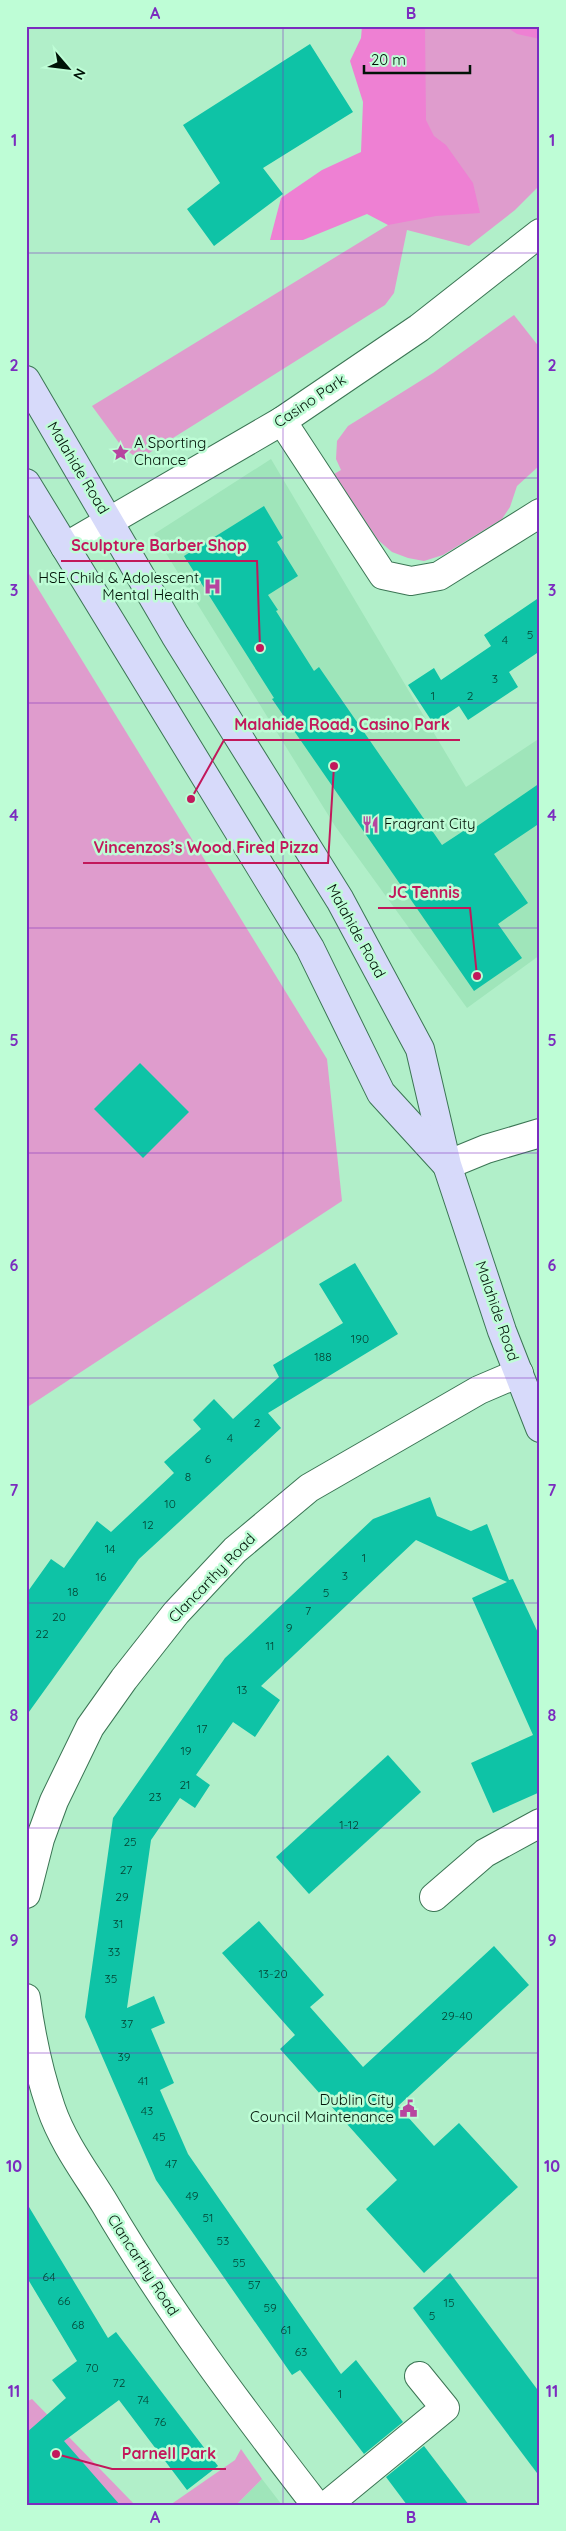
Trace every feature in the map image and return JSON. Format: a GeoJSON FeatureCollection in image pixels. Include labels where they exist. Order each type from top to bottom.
{"type":"FeatureCollection","features":[{"type":"Feature","properties":{"kind":"main road","name":"Malahide Road"},"geometry":{"type":"LineString","coordinates":[[26,380],[175,634],[340,900],[420,1049],[447,1165],[502,1331],[540,1428]]}},
{"type":"Feature","properties":{"kind":"main road","name":"Malahide Road"},"geometry":{"type":"LineString","coordinates":[[26,483],[310,948],[380,1093],[447,1165]]}},
{"type":"Feature","properties":{"kind":"street","name":"Casino Park"},"geometry":{"type":"LineString","coordinates":[[65,547],[282,421],[419,328],[540,233]]}},
{"type":"Feature","properties":{"kind":"street"},"geometry":{"type":"LineString","coordinates":[[282,421],[383,575],[411,581],[438,576],[540,513]]}},
{"type":"Feature","properties":{"kind":"street"},"geometry":{"type":"LineString","coordinates":[[447,1165],[486,1149],[540,1133]]}},
{"type":"Feature","properties":{"kind":"street","name":"Clancarthy Road"},"geometry":{"type":"LineString","coordinates":[[26,1894],[40,1839],[54,1801],[90,1727],[124,1679],[176,1613],[235,1550],[309,1488],[471,1394],[519,1373]]}},
{"type":"Feature","properties":{"kind":"street"},"geometry":{"type":"LineString","coordinates":[[434,1897],[485,1853],[540,1823]]}},
{"type":"Feature","properties":{"kind":"street","name":"Clancarthy Road"},"geometry":{"type":"LineString","coordinates":[[26,1998],[32,2038],[52,2109],[74,2155],[142,2267],[219,2377],[316,2505]]}},
{"type":"Feature","properties":{"kind":"street"},"geometry":{"type":"LineString","coordinates":[[327,2505],[445,2408],[419,2376]]}},
{"type":"Feature","properties":{"kind":"shaded area"},"geometry":{"type":"Polygon","coordinates":[[[362,26],[425,26],[426,120],[434,136],[446,145],[473,183],[480,213],[436,216],[388,225],[367,214],[303,240],[270,240],[281,198],[322,170],[361,152],[363,102],[350,61],[361,38],[362,26]]]}},
{"type":"Feature","properties":{"kind":"shaded area"},"geometry":{"type":"Polygon","coordinates":[[[387,26],[540,26],[540,185],[515,210],[469,246],[407,230],[394,293],[385,305],[149,453],[133,455],[122,447],[92,406],[388,225],[387,26]]]}},
{"type":"Feature","properties":{"kind":"shaded area"},"geometry":{"type":"Polygon","coordinates":[[[505,26],[540,26],[540,39],[517,34],[505,26]]]}},
{"type":"Feature","properties":{"kind":"shaded area"},"geometry":{"type":"Polygon","coordinates":[[[514,315],[540,348],[540,465],[517,486],[510,507],[502,519],[443,555],[424,561],[392,552],[378,540],[334,474],[341,470],[336,459],[337,441],[348,426],[433,373],[514,315]]]}},
{"type":"Feature","properties":{"kind":"shaded area"},"geometry":{"type":"Polygon","coordinates":[[[271,459],[466,787],[540,738],[540,955],[467,1008],[335,826],[154,534],[271,459]]]}},
{"type":"Feature","properties":{"kind":"shaded area"},"geometry":{"type":"Polygon","coordinates":[[[26,569],[327,1059],[342,1201],[26,1408],[26,569]]]}},
{"type":"Feature","properties":{"kind":"shaded area"},"geometry":{"type":"Polygon","coordinates":[[[32,2399],[135,2505],[26,2505],[26,2402],[32,2399]]]}},
{"type":"Feature","properties":{"kind":"shaded area"},"geometry":{"type":"Polygon","coordinates":[[[241,2449],[262,2479],[236,2505],[170,2505],[235,2460],[241,2449]]]}},
{"type":"Feature","properties":{"kind":"shaded area"},"geometry":{"type":"Polygon","coordinates":[[[262,2479],[282,2505],[236,2505],[262,2479]]]}},
{"type":"Feature","properties":{"kind":"building"},"geometry":{"type":"Polygon","coordinates":[[[310,44],[353,112],[263,168],[283,194],[214,246],[187,209],[220,183],[183,125],[310,44]]]}},
{"type":"Feature","properties":{"kind":"building"},"geometry":{"type":"Polygon","coordinates":[[[264,506],[283,538],[277,542],[298,576],[268,595],[278,610],[276,611],[314,671],[319,667],[442,845],[471,826],[473,829],[540,783],[540,823],[494,854],[528,903],[498,924],[522,958],[474,991],[272,699],[274,698],[184,556],[264,506]]]}},
{"type":"Feature","properties":{"kind":"building"},"geometry":{"type":"Polygon","coordinates":[[[540,597],[540,651],[509,672],[518,687],[468,720],[459,706],[433,723],[408,685],[434,668],[441,680],[491,646],[484,635],[540,597]]]}},
{"type":"Feature","properties":{"kind":"building"},"geometry":{"type":"Polygon","coordinates":[[[140,1063],[189,1112],[143,1158],[94,1109],[140,1063]]]}},
{"type":"Feature","properties":{"kind":"building"},"geometry":{"type":"Polygon","coordinates":[[[355,1263],[398,1334],[268,1413],[281,1428],[139,1559],[26,1716],[26,1594],[51,1559],[64,1568],[97,1521],[111,1532],[174,1473],[164,1462],[201,1429],[193,1420],[214,1399],[233,1419],[279,1377],[273,1365],[343,1323],[319,1284],[355,1263]]]}},
{"type":"Feature","properties":{"kind":"building"},"geometry":{"type":"Polygon","coordinates":[[[430,1497],[437,1516],[471,1531],[487,1524],[509,1580],[513,1579],[540,1637],[540,1792],[493,1813],[471,1763],[533,1735],[472,1598],[507,1582],[416,1540],[261,1686],[280,1700],[255,1737],[233,1722],[196,1775],[210,1785],[195,1808],[180,1798],[151,1840],[127,2008],[154,1996],[165,2023],[151,2029],[174,2083],[160,2090],[188,2154],[341,2374],[356,2360],[403,2422],[364,2454],[300,2370],[292,2375],[156,2180],[85,2017],[113,1818],[225,1658],[373,1519],[430,1497]]]}},
{"type":"Feature","properties":{"kind":"building"},"geometry":{"type":"Polygon","coordinates":[[[388,1755],[421,1792],[309,1894],[276,1857],[388,1755]]]}},
{"type":"Feature","properties":{"kind":"building"},"geometry":{"type":"Polygon","coordinates":[[[259,1921],[324,1995],[310,2007],[363,2067],[494,1946],[529,1985],[398,2106],[434,2146],[459,2123],[518,2187],[424,2273],[366,2209],[397,2180],[280,2049],[295,2035],[222,1953],[259,1921]]]}},
{"type":"Feature","properties":{"kind":"building"},"geometry":{"type":"Polygon","coordinates":[[[26,2202],[108,2338],[116,2332],[218,2466],[187,2490],[119,2400],[64,2441],[120,2505],[26,2505],[26,2433],[66,2398],[52,2380],[77,2361],[26,2276],[26,2202]]]}},
{"type":"Feature","properties":{"kind":"building"},"geometry":{"type":"Polygon","coordinates":[[[450,2273],[540,2393],[540,2477],[413,2308],[450,2273]]]}},
{"type":"Feature","properties":{"kind":"building"},"geometry":{"type":"Polygon","coordinates":[[[424,2446],[469,2505],[407,2505],[386,2477],[424,2446]]]}},
{"type":"Feature","properties":{"kind":"place","name":"A Sporting Chance"},"geometry":{"type":"Point","coordinates":[120,452]}},
{"type":"Feature","properties":{"kind":"place","name":"HSE Child & Adolescent Mental Health"},"geometry":{"type":"Point","coordinates":[213,587]}},
{"type":"Feature","properties":{"kind":"place","name":"Sculpture Barber Shop"},"geometry":{"type":"Point","coordinates":[260,648]}},
{"type":"Feature","properties":{"kind":"place","name":"Vincenzos’s Wood Fired Pizza"},"geometry":{"type":"Point","coordinates":[334,766]}},
{"type":"Feature","properties":{"kind":"place","name":"Malahide Road, Casino Park"},"geometry":{"type":"Point","coordinates":[191,799]}},
{"type":"Feature","properties":{"kind":"place","name":"Fragrant City"},"geometry":{"type":"Point","coordinates":[370,824]}},
{"type":"Feature","properties":{"kind":"place","name":"JC Tennis"},"geometry":{"type":"Point","coordinates":[477,976]}},
{"type":"Feature","properties":{"kind":"place","name":"Dublin City Council Maintenance"},"geometry":{"type":"Point","coordinates":[408,2109]}},
{"type":"Feature","properties":{"kind":"place","name":"Parnell Park"},"geometry":{"type":"Point","coordinates":[56,2454]}}]}
